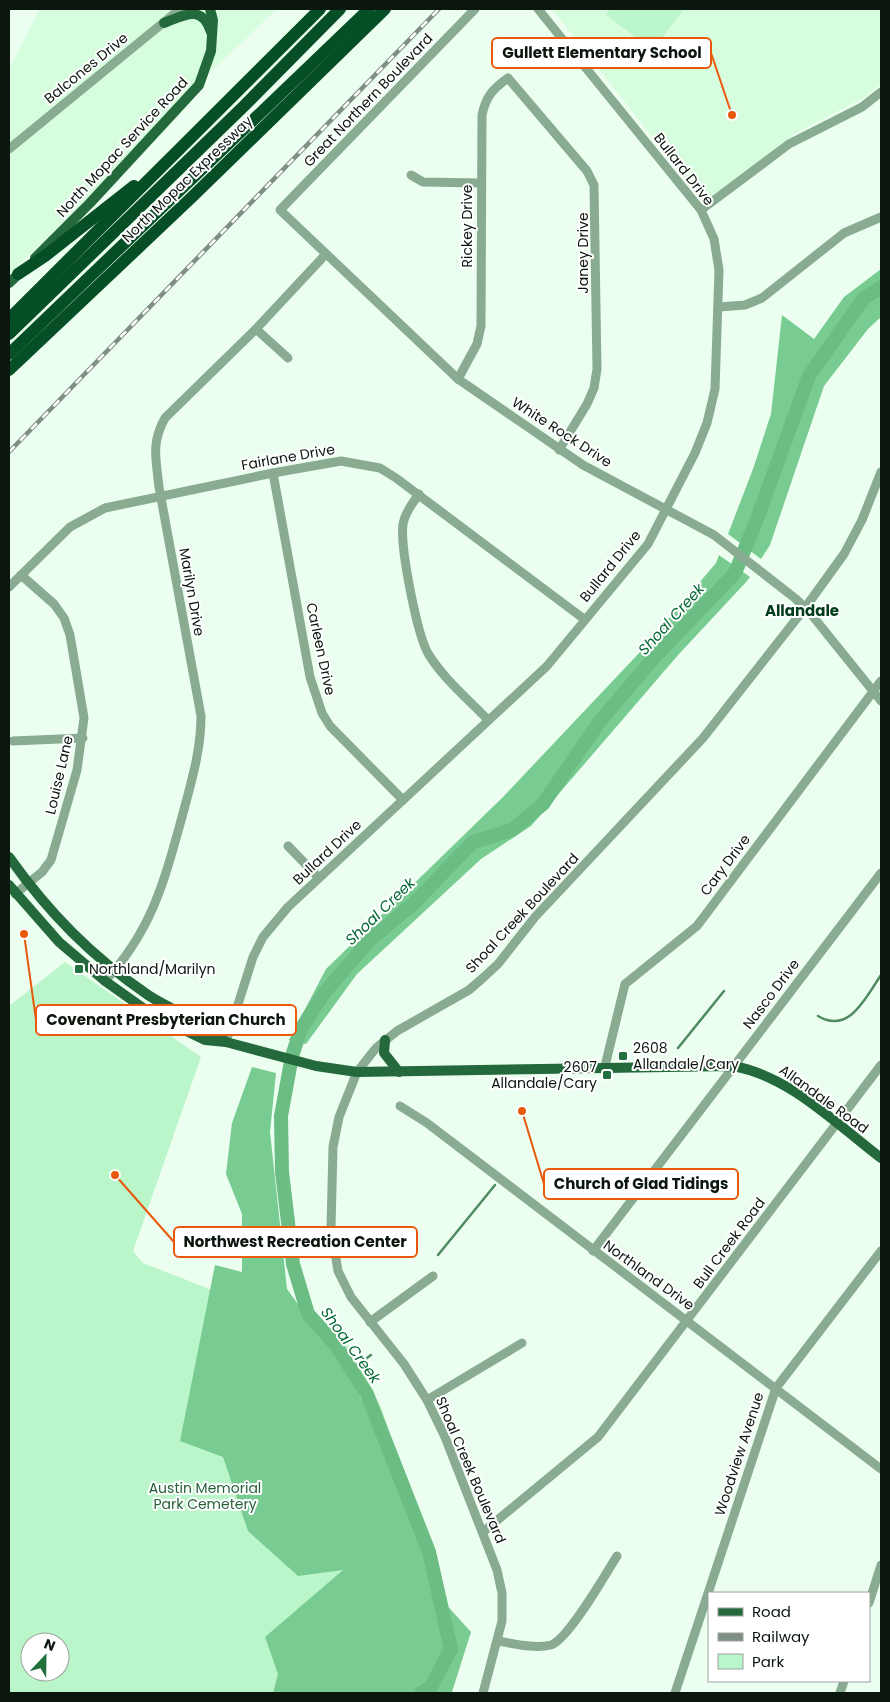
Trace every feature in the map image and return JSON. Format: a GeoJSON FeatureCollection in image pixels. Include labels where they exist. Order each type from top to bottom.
{"type":"FeatureCollection","features":[{"type":"Feature","properties":{"kind":"highway","name":"North Mopac Expressway"},"geometry":{"type":"LineString","coordinates":[[9,319],[320,9]]}},
{"type":"Feature","properties":{"kind":"highway"},"geometry":{"type":"LineString","coordinates":[[9,334],[340,9]]}},
{"type":"Feature","properties":{"kind":"highway"},"geometry":{"type":"LineString","coordinates":[[9,354],[368,9]]}},
{"type":"Feature","properties":{"kind":"highway","name":"North Mopac Expressway"},"geometry":{"type":"LineString","coordinates":[[9,370],[192,197],[385,9]]}},
{"type":"Feature","properties":{"kind":"highway"},"geometry":{"type":"LineString","coordinates":[[190,157],[275,66],[284,45]]}},
{"type":"Feature","properties":{"kind":"highway"},"geometry":{"type":"LineString","coordinates":[[188,182],[287,104]]}},
{"type":"Feature","properties":{"kind":"highway"},"geometry":{"type":"LineString","coordinates":[[14,278],[162,165]]}},
{"type":"Feature","properties":{"kind":"main road","name":"North Mopac Service Road"},"geometry":{"type":"LineString","coordinates":[[14,278],[83,210],[190,96],[206,69],[211,51],[213,20],[210,9]]}},
{"type":"Feature","properties":{"kind":"main road"},"geometry":{"type":"LineString","coordinates":[[164,23],[188,14],[197,14],[206,20],[212,35]]}},
{"type":"Feature","properties":{"kind":"main road"},"geometry":{"type":"LineString","coordinates":[[9,857],[73,936],[114,971],[167,1007],[213,1030],[226,1042]]}},
{"type":"Feature","properties":{"kind":"main road"},"geometry":{"type":"LineString","coordinates":[[9,885],[59,942],[105,981],[153,1015],[206,1040],[226,1042],[275,1057],[316,1066],[357,1072]]}},
{"type":"Feature","properties":{"kind":"main road"},"geometry":{"type":"LineString","coordinates":[[385,1040],[384,1053],[399,1072]]}},
{"type":"Feature","properties":{"kind":"main road","name":"Allandale Road"},"geometry":{"type":"LineString","coordinates":[[357,1072],[605,1066],[734,1066],[755,1070],[780,1081],[881,1158]]}},
{"type":"Feature","properties":{"kind":"street","name":"Balcones Drive"},"geometry":{"type":"LineString","coordinates":[[9,149],[180,9]]}},
{"type":"Feature","properties":{"kind":"street","name":"Great Northern Boulevard"},"geometry":{"type":"LineString","coordinates":[[280,210],[475,9]]}},
{"type":"Feature","properties":{"kind":"street","name":"Bullard Drive"},"geometry":{"type":"LineString","coordinates":[[226,1042],[253,957],[263,938],[288,907],[547,666],[648,544],[695,452],[706,423],[715,389],[719,307],[718,270],[714,239],[701,210],[538,9]]}},
{"type":"Feature","properties":{"kind":"street","name":"Rickey Drive"},"geometry":{"type":"LineString","coordinates":[[458,379],[478,344],[481,326],[482,115],[485,101],[492,90],[508,78]]}},
{"type":"Feature","properties":{"kind":"street","name":"Janey Drive"},"geometry":{"type":"LineString","coordinates":[[508,78],[587,171],[594,184],[596,369],[594,388],[559,450]]}},
{"type":"Feature","properties":{"kind":"street"},"geometry":{"type":"LineString","coordinates":[[701,210],[788,144],[862,107],[881,92]]}},
{"type":"Feature","properties":{"kind":"street"},"geometry":{"type":"LineString","coordinates":[[412,175],[423,182],[481,183]]}},
{"type":"Feature","properties":{"kind":"street","name":"White Rock Drive"},"geometry":{"type":"LineString","coordinates":[[280,210],[458,379],[559,450],[583,465],[667,508],[714,535],[754,566],[805,608],[881,701]]}},
{"type":"Feature","properties":{"kind":"street"},"geometry":{"type":"LineString","coordinates":[[719,307],[745,305],[762,298],[844,233],[881,217]]}},
{"type":"Feature","properties":{"kind":"street","name":"Marilyn Drive"},"geometry":{"type":"LineString","coordinates":[[105,981],[138,938],[154,910],[165,881],[197,762],[201,738],[201,716],[154,450],[157,433],[165,418],[256,329],[326,254]]}},
{"type":"Feature","properties":{"kind":"street"},"geometry":{"type":"LineString","coordinates":[[256,329],[288,358]]}},
{"type":"Feature","properties":{"kind":"street","name":"Fairlane Drive"},"geometry":{"type":"LineString","coordinates":[[9,587],[53,542],[87,516],[105,508],[341,461],[380,468],[419,494],[584,619]]}},
{"type":"Feature","properties":{"kind":"street","name":"Shoal Creek Boulevard"},"geometry":{"type":"LineString","coordinates":[[483,1693],[502,1620],[502,1594],[497,1570],[483,1532],[427,1400],[404,1364],[351,1297],[338,1271],[330,1228],[333,1147],[340,1117],[357,1072],[385,1040],[469,990],[498,964],[536,917],[703,738],[805,608],[854,538],[881,472]]}},
{"type":"Feature","properties":{"kind":"street","name":"Carleen Drive"},"geometry":{"type":"LineString","coordinates":[[274,473],[310,677],[322,713],[330,726],[403,800]]}},
{"type":"Feature","properties":{"kind":"street"},"geometry":{"type":"LineString","coordinates":[[419,494],[407,512],[402,538],[421,638],[428,654],[440,669],[488,720]]}},
{"type":"Feature","properties":{"kind":"street","name":"Louise Lane"},"geometry":{"type":"LineString","coordinates":[[15,894],[29,884],[51,860],[77,770],[83,738],[82,699],[70,635],[64,618],[54,604],[21,575]]}},
{"type":"Feature","properties":{"kind":"street","name":"Cary Drive"},"geometry":{"type":"LineString","coordinates":[[605,1066],[625,984],[697,926],[881,680]]}},
{"type":"Feature","properties":{"kind":"street"},"geometry":{"type":"LineString","coordinates":[[13,741],[83,738]]}},
{"type":"Feature","properties":{"kind":"street"},"geometry":{"type":"LineString","coordinates":[[288,846],[319,878]]}},
{"type":"Feature","properties":{"kind":"street","name":"Nasco Drive"},"geometry":{"type":"LineString","coordinates":[[593,1251],[881,873]]}},
{"type":"Feature","properties":{"kind":"street","name":"Bull Creek Road"},"geometry":{"type":"LineString","coordinates":[[483,1532],[598,1437],[881,1065]]}},
{"type":"Feature","properties":{"kind":"street","name":"Northland Drive"},"geometry":{"type":"LineString","coordinates":[[400,1106],[427,1123],[593,1251],[688,1320],[881,1469]]}},
{"type":"Feature","properties":{"kind":"street","name":"Woodview Avenue"},"geometry":{"type":"LineString","coordinates":[[709,1592],[776,1388],[881,1251]]}},
{"type":"Feature","properties":{"kind":"street"},"geometry":{"type":"LineString","coordinates":[[370,1322],[433,1276]]}},
{"type":"Feature","properties":{"kind":"street"},"geometry":{"type":"LineString","coordinates":[[427,1400],[522,1343]]}},
{"type":"Feature","properties":{"kind":"street"},"geometry":{"type":"LineString","coordinates":[[498,1641],[538,1647],[553,1644],[568,1632],[617,1556]]}},
{"type":"Feature","properties":{"kind":"street"},"geometry":{"type":"LineString","coordinates":[[870,1600],[881,1565]]}},
{"type":"Feature","properties":{"kind":"street","name":"Woodview Avenue"},"geometry":{"type":"LineString","coordinates":[[676,1693],[708,1595]]}},
{"type":"Feature","properties":{"kind":"shaded area"},"geometry":{"type":"Polygon","coordinates":[[[42,9],[277,9],[182,99],[94,192],[9,274],[9,69],[38,12],[42,9]]]}},
{"type":"Feature","properties":{"kind":"shaded area"},"geometry":{"type":"Polygon","coordinates":[[[552,9],[881,9],[881,84],[863,98],[796,133],[704,203],[552,9]]]}},
{"type":"Feature","properties":{"kind":"green space"},"geometry":{"type":"Polygon","coordinates":[[[610,9],[684,9],[655,47],[649,47],[606,15],[610,9]]]}},
{"type":"Feature","properties":{"kind":"green space"},"geometry":{"type":"Polygon","coordinates":[[[881,269],[881,317],[868,329],[824,386],[770,545],[761,559],[728,534],[753,469],[771,414],[782,315],[814,339],[844,297],[881,269]]]}},
{"type":"Feature","properties":{"kind":"green space"},"geometry":{"type":"Polygon","coordinates":[[[719,555],[750,577],[679,654],[531,826],[481,859],[357,974],[306,1044],[289,1040],[326,969],[503,797],[641,651],[716,563],[719,555]]]}},
{"type":"Feature","properties":{"kind":"green space","name":"Austin Memorial Park Cemetery"},"geometry":{"type":"Polygon","coordinates":[[[65,962],[201,1057],[133,1251],[143,1263],[217,1292],[339,1327],[381,1407],[429,1552],[451,1649],[396,1693],[9,1693],[9,1006],[65,962]]]}},
{"type":"Feature","properties":{"kind":"green space"},"geometry":{"type":"Polygon","coordinates":[[[252,1067],[276,1073],[270,1132],[287,1289],[347,1372],[396,1464],[433,1590],[471,1632],[452,1692],[273,1693],[278,1674],[265,1637],[343,1570],[298,1576],[248,1531],[223,1457],[180,1441],[215,1265],[242,1272],[242,1214],[226,1174],[232,1123],[252,1067]]]}},
{"type":"Feature","properties":{"kind":"waterway","name":"Shoal Creek"},"geometry":{"type":"LineString","coordinates":[[421,1693],[431,1687],[451,1649],[429,1552],[367,1394],[335,1344],[308,1314],[293,1264],[282,1172],[281,1116],[292,1056],[301,1029],[324,993],[370,940],[414,903],[473,842],[512,830],[543,804],[600,721],[653,659],[735,573],[757,519],[809,376],[863,299],[881,287]]}},
{"type":"Feature","properties":{"kind":"waterway"},"geometry":{"type":"LineString","coordinates":[[818,1016],[829,1021],[839,1021],[848,1017],[863,1003],[881,975]]}},
{"type":"Feature","properties":{"kind":"waterway"},"geometry":{"type":"LineString","coordinates":[[678,1048],[724,991]]}},
{"type":"Feature","properties":{"kind":"waterway"},"geometry":{"type":"LineString","coordinates":[[438,1255],[495,1185]]}},
{"type":"Feature","properties":{"kind":"waterway"},"geometry":{"type":"LineString","coordinates":[[352,1369],[371,1355]]}},
{"type":"Feature","properties":{"kind":"railway"},"geometry":{"type":"LineString","coordinates":[[9,452],[439,9]]}},
{"type":"Feature","properties":{"kind":"place","name":"Gullett Elementary School"},"geometry":{"type":"Point","coordinates":[732,115]}},
{"type":"Feature","properties":{"kind":"place","name":"Covenant Presbyterian Church"},"geometry":{"type":"Point","coordinates":[24,934]}},
{"type":"Feature","properties":{"kind":"place","name":"Northland/Marilyn"},"geometry":{"type":"Point","coordinates":[79,969]}},
{"type":"Feature","properties":{"kind":"place","name":"2608 Allandale/Cary"},"geometry":{"type":"Point","coordinates":[623,1056]}},
{"type":"Feature","properties":{"kind":"place","name":"2607 Allandale/Cary"},"geometry":{"type":"Point","coordinates":[607,1075]}},
{"type":"Feature","properties":{"kind":"place","name":"Church of Glad Tidings"},"geometry":{"type":"Point","coordinates":[522,1111]}},
{"type":"Feature","properties":{"kind":"place","name":"Northwest Recreation Center"},"geometry":{"type":"Point","coordinates":[115,1175]}},
{"type":"Feature","properties":{"kind":"district","name":"Allandale"},"geometry":{"type":"Point","coordinates":[802,610]}}]}
